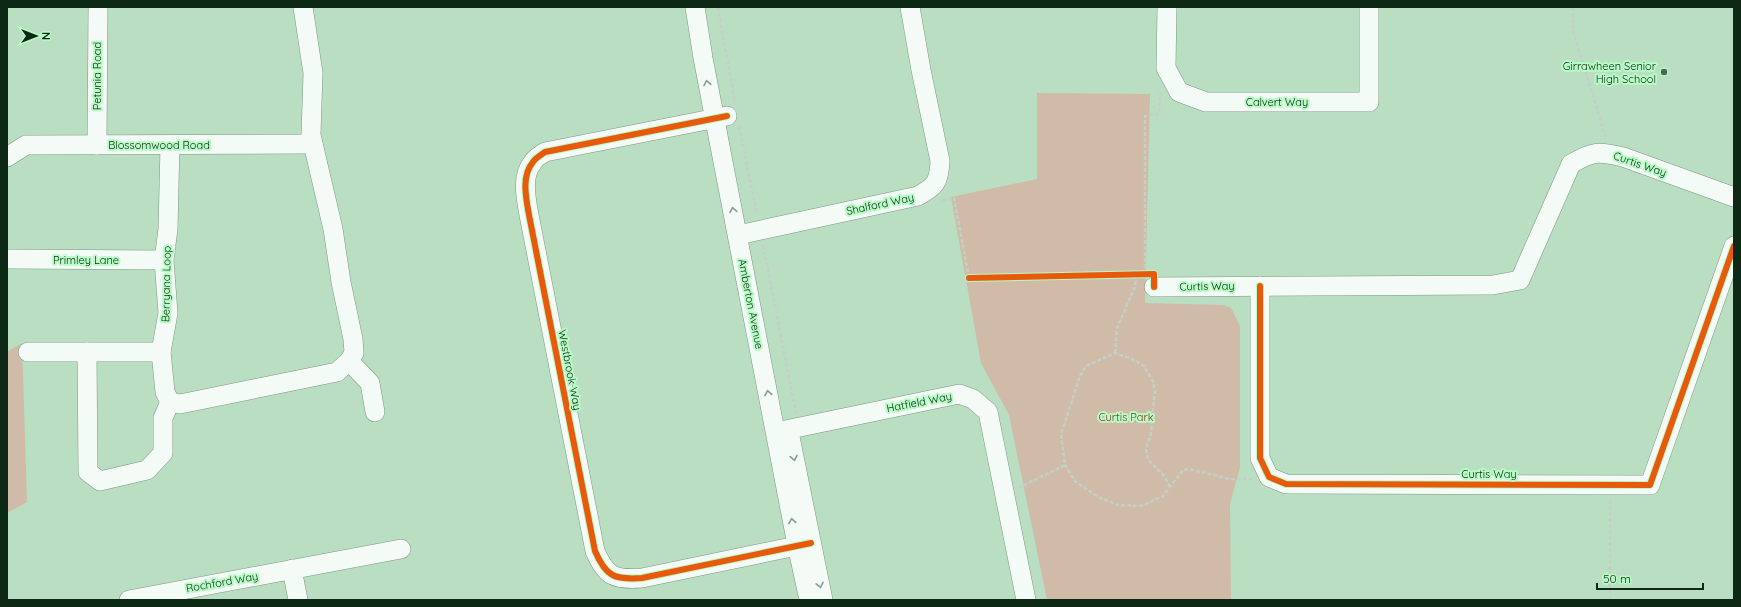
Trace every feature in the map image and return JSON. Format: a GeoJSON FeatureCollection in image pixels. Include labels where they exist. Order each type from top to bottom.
{"type":"FeatureCollection","features":[{"type":"Feature","properties":{"kind":"street","name":"Petunia Road"},"geometry":{"type":"LineString","coordinates":[[97,145],[98,7]]}},
{"type":"Feature","properties":{"kind":"street"},"geometry":{"type":"LineString","coordinates":[[87,352],[88,472],[100,481],[147,470],[163,452],[163,418],[170,402],[180,404],[337,372],[354,354],[353,339],[341,282],[334,229],[311,135],[312,73],[303,7]]}},
{"type":"Feature","properties":{"kind":"street","name":"Amberton Avenue"},"geometry":{"type":"LineString","coordinates":[[695,7],[702,58],[729,117]]}},
{"type":"Feature","properties":{"kind":"street","name":"Amberton Avenue"},"geometry":{"type":"LineString","coordinates":[[709,7],[749,233],[788,429],[804,544],[809,600]]}},
{"type":"Feature","properties":{"kind":"street"},"geometry":{"type":"LineString","coordinates":[[910,7],[921,70],[940,161],[939,174],[933,188]]}},
{"type":"Feature","properties":{"kind":"street","name":"Calvert Way"},"geometry":{"type":"LineString","coordinates":[[1167,7],[1166,68],[1179,92],[1206,102],[1369,102],[1369,7]]}},
{"type":"Feature","properties":{"kind":"street","name":"Westbrook Way"},"geometry":{"type":"LineString","coordinates":[[729,117],[545,152],[532,162],[526,178],[525,193],[530,222],[595,551],[602,568],[614,576],[628,579],[642,578],[804,544]]}},
{"type":"Feature","properties":{"kind":"street","name":"Blossomwood Road"},"geometry":{"type":"LineString","coordinates":[[7,157],[26,145],[314,144]]}},
{"type":"Feature","properties":{"kind":"street","name":"Berryana Loop"},"geometry":{"type":"LineString","coordinates":[[170,145],[168,229],[164,260],[168,313],[161,352],[165,392],[170,402]]}},
{"type":"Feature","properties":{"kind":"street","name":"Curtis Way"},"geometry":{"type":"LineString","coordinates":[[1150,281],[1260,286],[1493,285],[1520,280],[1572,164],[1587,155],[1604,152],[1734,197]]}},
{"type":"Feature","properties":{"kind":"street","name":"Shalford Way"},"geometry":{"type":"LineString","coordinates":[[749,233],[918,196],[933,188]]}},
{"type":"Feature","properties":{"kind":"street","name":"Curtis Way"},"geometry":{"type":"LineString","coordinates":[[1267,473],[1269,477],[1286,484],[1650,485],[1734,246]]}},
{"type":"Feature","properties":{"kind":"street","name":"Primley Lane"},"geometry":{"type":"LineString","coordinates":[[7,259],[164,260]]}},
{"type":"Feature","properties":{"kind":"street"},"geometry":{"type":"LineString","coordinates":[[1260,286],[1260,458],[1267,473]]}},
{"type":"Feature","properties":{"kind":"street"},"geometry":{"type":"LineString","coordinates":[[28,352],[161,352]]}},
{"type":"Feature","properties":{"kind":"street"},"geometry":{"type":"LineString","coordinates":[[349,361],[370,383],[375,412]]}},
{"type":"Feature","properties":{"kind":"street","name":"Hatfield Way"},"geometry":{"type":"LineString","coordinates":[[788,429],[959,394],[973,399],[988,412],[1026,600]]}},
{"type":"Feature","properties":{"kind":"street","name":"Amberton Avenue"},"geometry":{"type":"LineString","coordinates":[[804,544],[822,600]]}},
{"type":"Feature","properties":{"kind":"street","name":"Rochford Way"},"geometry":{"type":"LineString","coordinates":[[129,600],[401,549]]}},
{"type":"Feature","properties":{"kind":"street"},"geometry":{"type":"LineString","coordinates":[[292,569],[298,600]]}},
{"type":"Feature","properties":{"kind":"path"},"geometry":{"type":"LineString","coordinates":[[718,7],[729,117],[749,233],[788,429]]}},
{"type":"Feature","properties":{"kind":"path"},"geometry":{"type":"LineString","coordinates":[[1573,7],[1573,31],[1606,137],[1604,152]]}},
{"type":"Feature","properties":{"kind":"path"},"geometry":{"type":"LineString","coordinates":[[1128,275],[1136,275],[1150,281],[1145,116],[1159,114],[1162,80],[1169,73]]}},
{"type":"Feature","properties":{"kind":"path"},"geometry":{"type":"LineString","coordinates":[[933,188],[941,193],[943,200],[954,198],[969,278],[977,277]]}},
{"type":"Feature","properties":{"kind":"path"},"geometry":{"type":"LineString","coordinates":[[1115,354],[1116,328],[1135,287],[1136,275]]}},
{"type":"Feature","properties":{"kind":"path"},"geometry":{"type":"LineString","coordinates":[[1170,487],[1164,476],[1148,459],[1146,449],[1151,434],[1155,392],[1153,381],[1144,366],[1132,359],[1115,354],[1086,366],[1080,376],[1061,434],[1065,465],[1075,481],[1098,497],[1118,505],[1140,506],[1163,496],[1170,487],[1183,470],[1190,469],[1230,479],[1254,479],[1267,473]]}},
{"type":"Feature","properties":{"kind":"path"},"geometry":{"type":"LineString","coordinates":[[1005,495],[1038,477],[1065,465]]}},
{"type":"Feature","properties":{"kind":"path"},"geometry":{"type":"LineString","coordinates":[[1610,485],[1610,600]]}},
{"type":"Feature","properties":{"kind":"green space","name":"Curtis Park"},"geometry":{"type":"Polygon","coordinates":[[[1037,93],[1150,94],[1145,303],[1224,305],[1231,308],[1240,326],[1240,467],[1230,504],[1231,600],[1047,600],[1009,415],[981,363],[951,197],[1037,179],[1037,93]]]}},
{"type":"Feature","properties":{"kind":"green space"},"geometry":{"type":"Polygon","coordinates":[[[22,343],[27,502],[7,513],[7,352],[22,343]]]}},
{"type":"Feature","properties":{"kind":"cycle path"},"geometry":{"type":"LineString","coordinates":[[727,116],[545,152],[534,161],[527,174],[525,187],[529,215],[595,551],[603,566],[612,575],[625,578],[642,578],[811,543]]}},
{"type":"Feature","properties":{"kind":"cycle path"},"geometry":{"type":"LineString","coordinates":[[1260,286],[1260,458],[1269,477],[1286,484],[1650,485],[1734,246]]}},
{"type":"Feature","properties":{"kind":"cycle path"},"geometry":{"type":"LineString","coordinates":[[969,278],[1154,274],[1154,287]]}},
{"type":"Feature","properties":{"kind":"place","name":"Girrawheen Senior High School"},"geometry":{"type":"Point","coordinates":[1664,72]}}]}
